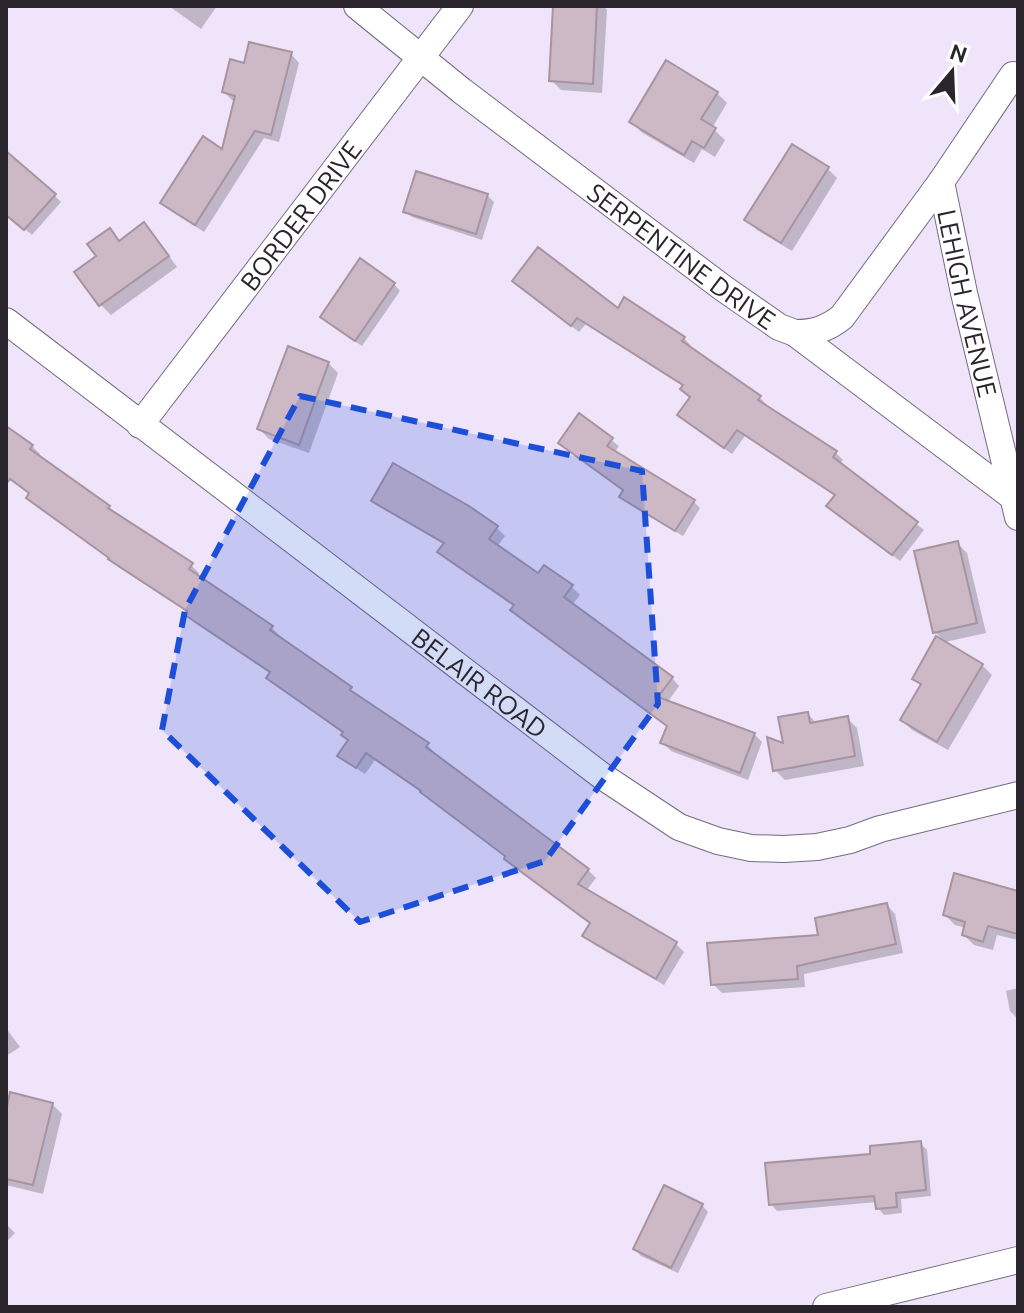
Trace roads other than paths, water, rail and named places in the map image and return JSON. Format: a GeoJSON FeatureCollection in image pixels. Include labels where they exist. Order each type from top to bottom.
{"type":"FeatureCollection","features":[{"type":"Feature","properties":{"kind":"street","name":"SERPENTINE DRIVE"},"geometry":{"type":"LineString","coordinates":[[357,6],[462,91],[723,288],[779,327],[795,333],[1016,507]]}},
{"type":"Feature","properties":{"kind":"street","name":"BORDER DRIVE"},"geometry":{"type":"LineString","coordinates":[[140,425],[460,6]]}},
{"type":"Feature","properties":{"kind":"street","name":"LEHIGH AVENUE"},"geometry":{"type":"LineString","coordinates":[[795,333],[812,333],[829,327],[842,317],[941,182],[1013,75]]}},
{"type":"Feature","properties":{"kind":"street","name":"LEHIGH AVENUE"},"geometry":{"type":"LineString","coordinates":[[941,182],[964,293],[1016,507]]}},
{"type":"Feature","properties":{"kind":"street","name":"BELAIR ROAD"},"geometry":{"type":"LineString","coordinates":[[6,321],[602,776],[679,827],[718,841],[751,848],[817,847],[1018,795]]}},
{"type":"Feature","properties":{"kind":"street"},"geometry":{"type":"LineString","coordinates":[[826,1307],[1018,1260]]}}]}
